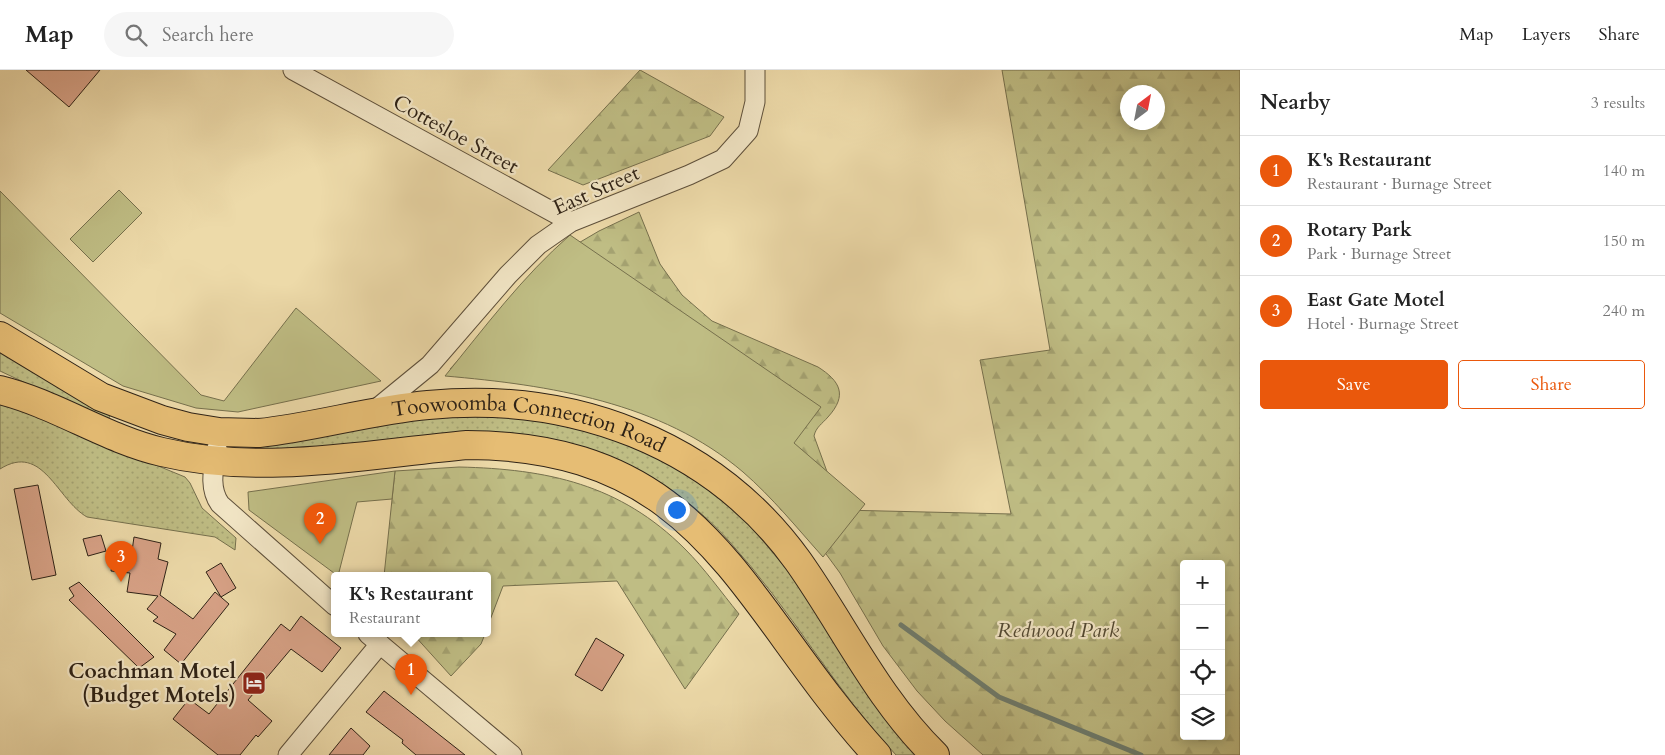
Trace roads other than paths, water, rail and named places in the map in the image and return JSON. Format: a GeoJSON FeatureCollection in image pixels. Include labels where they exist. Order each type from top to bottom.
{"type":"FeatureCollection","features":[{"type":"Feature","properties":{"kind":"highway","name":"Toowoomba Connection Road"},"geometry":{"type":"LineString","coordinates":[[0,336],[101,397],[162,420],[219,432],[259,433],[288,430],[428,404],[498,402],[563,410],[614,424],[683,456],[743,501],[782,540],[813,584],[895,712],[935,755]]}},
{"type":"Feature","properties":{"kind":"highway"},"geometry":{"type":"LineString","coordinates":[[0,376],[16,382],[32,401]]}},
{"type":"Feature","properties":{"kind":"highway","name":"Toowoomba Connection Road"},"geometry":{"type":"LineString","coordinates":[[0,390],[32,401],[142,446],[169,454],[215,461],[304,461],[467,445],[490,445],[544,451],[575,458],[602,468],[627,479],[668,504],[696,527],[715,547],[847,720],[877,755]]}},
{"type":"Feature","properties":{"kind":"street","name":"Cottesloe Street"},"geometry":{"type":"LineString","coordinates":[[293,70],[571,222]]}},
{"type":"Feature","properties":{"kind":"street","name":"East Street"},"geometry":{"type":"LineString","coordinates":[[367,415],[430,365],[508,275],[538,245],[571,222],[690,175],[723,159],[748,131],[755,102],[754,70]]}},
{"type":"Feature","properties":{"kind":"street"},"geometry":{"type":"LineString","coordinates":[[219,432],[213,485],[214,494],[220,504],[331,602]]}},
{"type":"Feature","properties":{"kind":"street"},"geometry":{"type":"LineString","coordinates":[[288,755],[374,639],[512,755]]}},
{"type":"Feature","properties":{"kind":"waterway"},"geometry":{"type":"LineString","coordinates":[[901,625],[999,697],[1141,755]]}},
{"type":"Feature","properties":{"kind":"place","name":"Rotary Park"},"geometry":{"type":"Point","coordinates":[320,544]}},
{"type":"Feature","properties":{"kind":"place","name":"East Gate Motel"},"geometry":{"type":"Point","coordinates":[121,582]}},
{"type":"Feature","properties":{"kind":"place","name":"Coachman Motel (Budget Motels)"},"geometry":{"type":"Point","coordinates":[254,683]}},
{"type":"Feature","properties":{"kind":"place","name":"K's Restaurant"},"geometry":{"type":"Point","coordinates":[411,695]}},
{"type":"Feature","properties":{"kind":"park label","name":"Redwood Park"},"geometry":{"type":"Point","coordinates":[1058,630]}}]}
